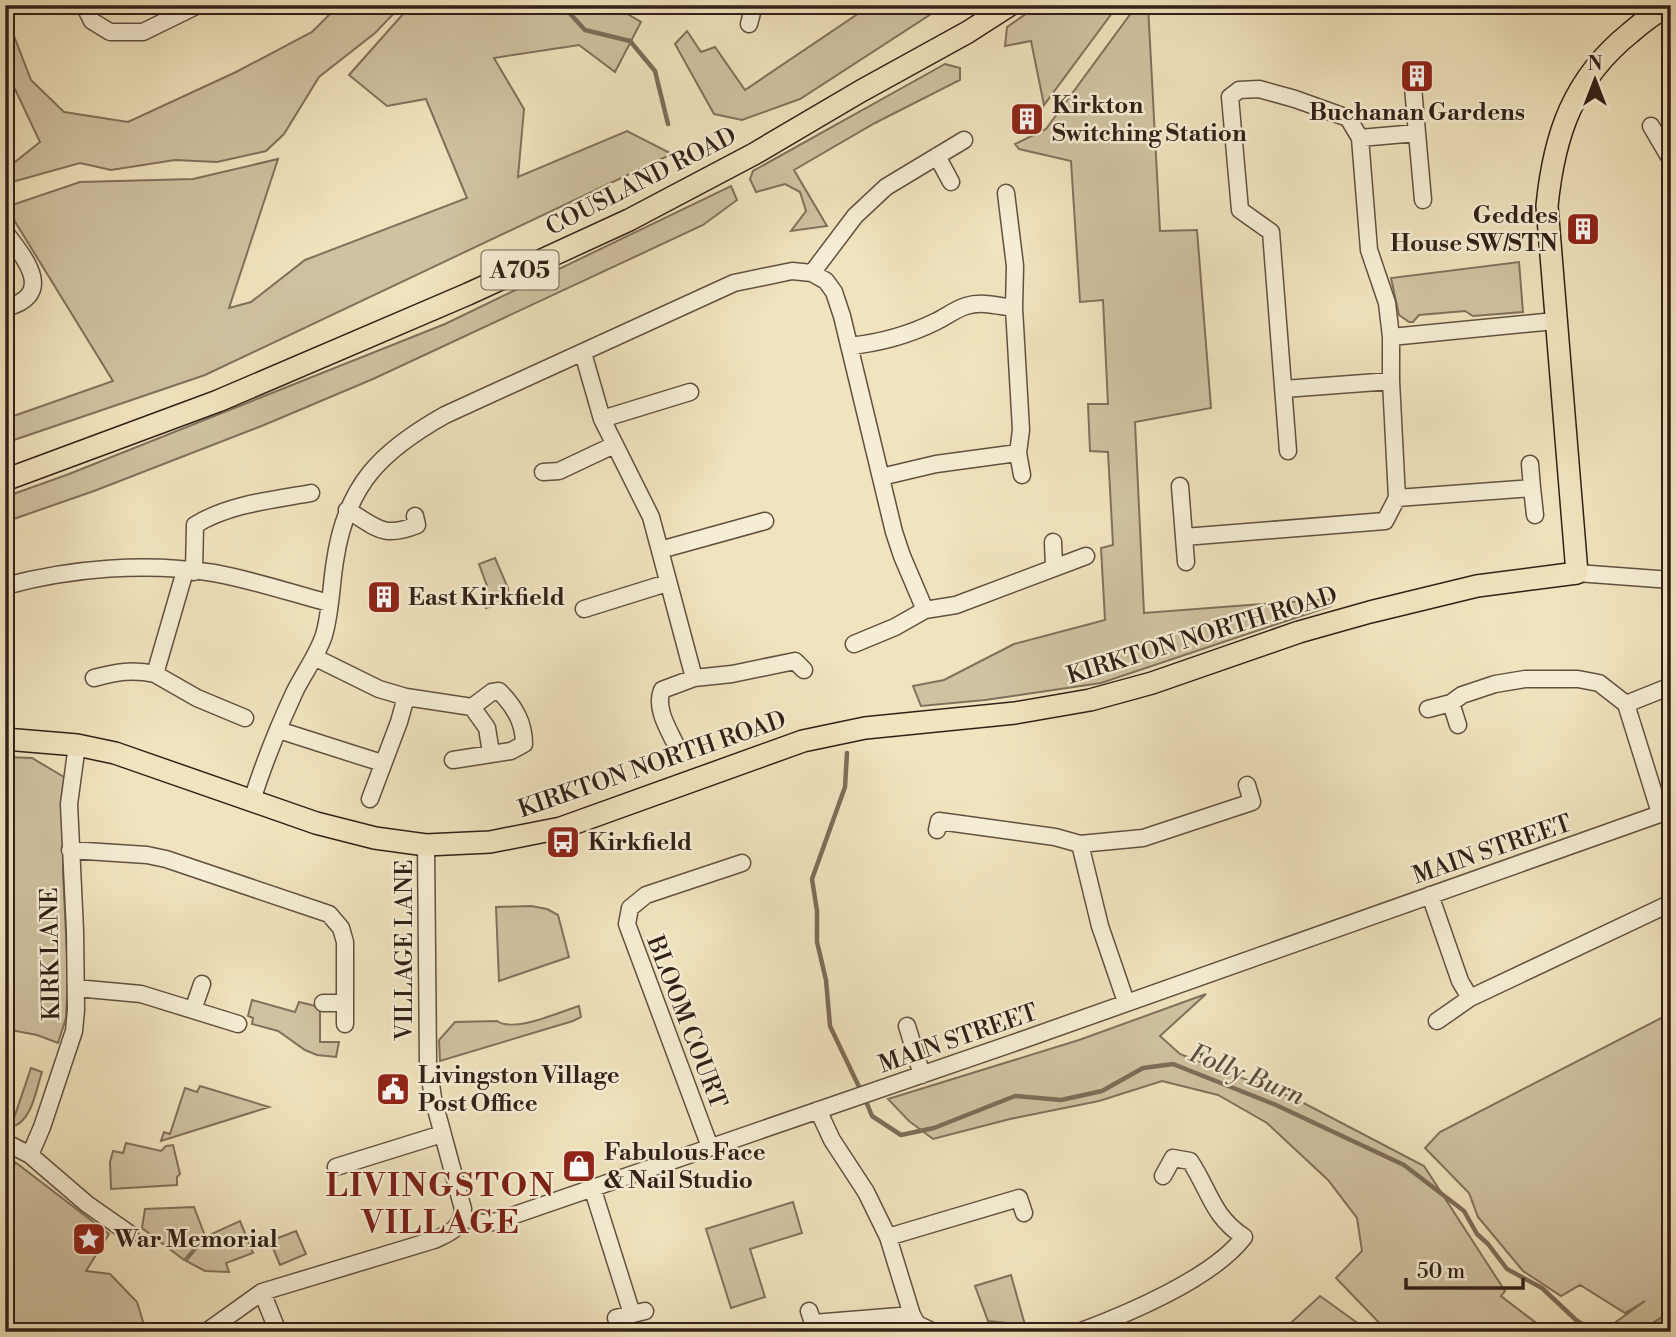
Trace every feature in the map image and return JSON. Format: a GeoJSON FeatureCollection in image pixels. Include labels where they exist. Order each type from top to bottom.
{"type":"FeatureCollection","features":[{"type":"Feature","properties":{"kind":"main road","name":"COUSLAND ROAD"},"geometry":{"type":"LineString","coordinates":[[5,480],[279,376],[629,220],[754,154],[861,90],[968,32],[1010,5]]}},
{"type":"Feature","properties":{"kind":"main road"},"geometry":{"type":"LineString","coordinates":[[1577,573],[1547,206],[1550,169],[1559,134],[1572,102],[1587,78],[1613,46],[1660,7]]}},
{"type":"Feature","properties":{"kind":"main road","name":"KIRKTON NORTH ROAD"},"geometry":{"type":"LineString","coordinates":[[5,739],[77,745],[115,753],[328,826],[375,838],[426,845],[490,842],[561,828],[803,741],[865,728],[1015,713],[1090,700],[1152,683],[1299,632],[1370,612],[1478,586],[1577,573]]}},
{"type":"Feature","properties":{"kind":"street"},"geometry":{"type":"LineString","coordinates":[[84,5],[92,21],[110,32],[143,32],[198,5]]}},
{"type":"Feature","properties":{"kind":"street"},"geometry":{"type":"LineString","coordinates":[[749,24],[754,5]]}},
{"type":"Feature","properties":{"kind":"street"},"geometry":{"type":"LineString","coordinates":[[1413,87],[1423,200]]}},
{"type":"Feature","properties":{"kind":"street"},"geometry":{"type":"LineString","coordinates":[[1184,537],[1385,522],[1397,498],[1391,337],[1387,303],[1369,250],[1360,138],[1348,118],[1259,89],[1239,90],[1230,97],[1240,210],[1270,232],[1288,451]]}},
{"type":"Feature","properties":{"kind":"street"},"geometry":{"type":"LineString","coordinates":[[1651,126],[1669,151]]}},
{"type":"Feature","properties":{"kind":"street"},"geometry":{"type":"LineString","coordinates":[[1360,138],[1417,133]]}},
{"type":"Feature","properties":{"kind":"street"},"geometry":{"type":"LineString","coordinates":[[812,273],[855,216],[886,187],[964,140]]}},
{"type":"Feature","properties":{"kind":"street"},"geometry":{"type":"LineString","coordinates":[[937,156],[951,182]]}},
{"type":"Feature","properties":{"kind":"street"},"geometry":{"type":"LineString","coordinates":[[1006,193],[1015,266],[1014,308],[1021,430],[1018,453],[1022,475]]}},
{"type":"Feature","properties":{"kind":"street"},"geometry":{"type":"LineString","coordinates":[[5,232],[24,256],[33,279],[33,287],[26,298],[5,307]]}},
{"type":"Feature","properties":{"kind":"street"},"geometry":{"type":"LineString","coordinates":[[252,800],[277,730],[324,636],[335,557],[348,510],[367,476],[387,452],[411,434],[488,395],[734,283],[792,271],[812,273],[826,281],[834,292],[902,556],[925,610]]}},
{"type":"Feature","properties":{"kind":"street"},"geometry":{"type":"LineString","coordinates":[[849,346],[869,344],[909,332],[964,306],[983,303],[1014,308]]}},
{"type":"Feature","properties":{"kind":"street"},"geometry":{"type":"LineString","coordinates":[[1391,337],[1555,321]]}},
{"type":"Feature","properties":{"kind":"street"},"geometry":{"type":"LineString","coordinates":[[583,353],[603,419],[651,517],[694,678]]}},
{"type":"Feature","properties":{"kind":"street"},"geometry":{"type":"LineString","coordinates":[[1283,389],[1391,381]]}},
{"type":"Feature","properties":{"kind":"street"},"geometry":{"type":"LineString","coordinates":[[603,419],[690,391]]}},
{"type":"Feature","properties":{"kind":"street"},"geometry":{"type":"LineString","coordinates":[[544,472],[559,471],[614,445]]}},
{"type":"Feature","properties":{"kind":"street"},"geometry":{"type":"LineString","coordinates":[[881,477],[936,464],[1018,453]]}},
{"type":"Feature","properties":{"kind":"street"},"geometry":{"type":"LineString","coordinates":[[1530,464],[1535,515]]}},
{"type":"Feature","properties":{"kind":"street"},"geometry":{"type":"LineString","coordinates":[[1180,486],[1186,562]]}},
{"type":"Feature","properties":{"kind":"street"},"geometry":{"type":"LineString","coordinates":[[1397,498],[1532,488]]}},
{"type":"Feature","properties":{"kind":"street"},"geometry":{"type":"LineString","coordinates":[[155,674],[189,572],[195,525],[208,517],[251,504],[311,493]]}},
{"type":"Feature","properties":{"kind":"street"},"geometry":{"type":"LineString","coordinates":[[348,510],[385,532],[399,532],[418,525]]}},
{"type":"Feature","properties":{"kind":"street"},"geometry":{"type":"LineString","coordinates":[[660,550],[765,521]]}},
{"type":"Feature","properties":{"kind":"street"},"geometry":{"type":"LineString","coordinates":[[1053,542],[1054,566]]}},
{"type":"Feature","properties":{"kind":"street"},"geometry":{"type":"LineString","coordinates":[[854,644],[895,627],[925,610],[956,605],[1007,587],[1054,566],[1087,556]]}},
{"type":"Feature","properties":{"kind":"street"},"geometry":{"type":"LineString","coordinates":[[5,586],[37,577],[135,568],[213,573],[329,603]]}},
{"type":"Feature","properties":{"kind":"street"},"geometry":{"type":"LineString","coordinates":[[1577,573],[1671,580]]}},
{"type":"Feature","properties":{"kind":"street"},"geometry":{"type":"LineString","coordinates":[[584,609],[667,583]]}},
{"type":"Feature","properties":{"kind":"street"},"geometry":{"type":"LineString","coordinates":[[314,657],[379,689],[406,697],[472,708],[487,729],[491,753]]}},
{"type":"Feature","properties":{"kind":"street"},"geometry":{"type":"LineString","coordinates":[[675,743],[659,721],[659,698],[662,690],[694,678],[732,674],[795,660],[804,670]]}},
{"type":"Feature","properties":{"kind":"street"},"geometry":{"type":"LineString","coordinates":[[93,678],[122,671],[139,670],[155,674],[197,698],[245,718]]}},
{"type":"Feature","properties":{"kind":"street"},"geometry":{"type":"LineString","coordinates":[[1428,709],[1451,703],[1462,695],[1495,684],[1555,678],[1600,683],[1626,704],[1665,812]]}},
{"type":"Feature","properties":{"kind":"street"},"geometry":{"type":"LineString","coordinates":[[1626,704],[1671,687]]}},
{"type":"Feature","properties":{"kind":"street"},"geometry":{"type":"LineString","coordinates":[[453,761],[511,751],[524,744],[524,731],[518,714],[499,691],[492,692],[472,708]]}},
{"type":"Feature","properties":{"kind":"street"},"geometry":{"type":"LineString","coordinates":[[370,799],[406,697]]}},
{"type":"Feature","properties":{"kind":"street"},"geometry":{"type":"LineString","coordinates":[[1451,703],[1458,725]]}},
{"type":"Feature","properties":{"kind":"street"},"geometry":{"type":"LineString","coordinates":[[288,733],[382,763]]}},
{"type":"Feature","properties":{"kind":"street","name":"KIRK LANE"},"geometry":{"type":"LineString","coordinates":[[30,1155],[74,1031],[76,988],[69,804],[77,745]]}},
{"type":"Feature","properties":{"kind":"street"},"geometry":{"type":"LineString","coordinates":[[941,804],[938,826],[1055,837],[1080,844],[1143,838],[1258,800],[1247,785]]}},
{"type":"Feature","properties":{"kind":"street","name":"MAIN STREET"},"geometry":{"type":"LineString","coordinates":[[462,1217],[481,1223],[494,1222],[922,1075],[1665,812]]}},
{"type":"Feature","properties":{"kind":"street"},"geometry":{"type":"LineString","coordinates":[[1080,844],[1100,926],[1126,1002]]}},
{"type":"Feature","properties":{"kind":"street","name":"VILLAGE LANE"},"geometry":{"type":"LineString","coordinates":[[426,845],[427,1048],[433,1098],[463,1209],[462,1217]]}},
{"type":"Feature","properties":{"kind":"street"},"geometry":{"type":"LineString","coordinates":[[70,850],[147,855],[166,859],[330,914],[341,928],[345,942],[345,1024]]}},
{"type":"Feature","properties":{"kind":"street","name":"BLOOM COURT"},"geometry":{"type":"LineString","coordinates":[[710,1147],[627,924],[631,908],[646,895],[742,863]]}},
{"type":"Feature","properties":{"kind":"street"},"geometry":{"type":"LineString","coordinates":[[1430,895],[1460,981],[1470,998]]}},
{"type":"Feature","properties":{"kind":"street"},"geometry":{"type":"LineString","coordinates":[[1437,1021],[1470,998],[1671,903]]}},
{"type":"Feature","properties":{"kind":"street"},"geometry":{"type":"LineString","coordinates":[[193,1010],[202,984]]}},
{"type":"Feature","properties":{"kind":"street"},"geometry":{"type":"LineString","coordinates":[[76,988],[141,994],[238,1024]]}},
{"type":"Feature","properties":{"kind":"street"},"geometry":{"type":"LineString","coordinates":[[323,1003],[345,1003]]}},
{"type":"Feature","properties":{"kind":"street"},"geometry":{"type":"LineString","coordinates":[[907,1026],[922,1075]]}},
{"type":"Feature","properties":{"kind":"street"},"geometry":{"type":"LineString","coordinates":[[817,1110],[832,1140],[866,1192],[888,1237],[912,1315],[918,1324],[934,1332]]}},
{"type":"Feature","properties":{"kind":"street"},"geometry":{"type":"LineString","coordinates":[[336,1167],[442,1134]]}},
{"type":"Feature","properties":{"kind":"street"},"geometry":{"type":"LineString","coordinates":[[5,1142],[30,1155],[88,1205],[130,1234]]}},
{"type":"Feature","properties":{"kind":"street"},"geometry":{"type":"LineString","coordinates":[[1079,1332],[1116,1318],[1186,1282],[1228,1254],[1249,1233],[1228,1226],[1215,1210],[1202,1179],[1190,1161],[1173,1158],[1163,1176]]}},
{"type":"Feature","properties":{"kind":"street"},"geometry":{"type":"LineString","coordinates":[[592,1187],[631,1315]]}},
{"type":"Feature","properties":{"kind":"street"},"geometry":{"type":"LineString","coordinates":[[888,1237],[1019,1198],[1024,1213]]}},
{"type":"Feature","properties":{"kind":"street"},"geometry":{"type":"LineString","coordinates":[[206,1332],[262,1292],[434,1240],[454,1231],[462,1217]]}},
{"type":"Feature","properties":{"kind":"street"},"geometry":{"type":"LineString","coordinates":[[262,1292],[278,1332]]}},
{"type":"Feature","properties":{"kind":"street"},"geometry":{"type":"LineString","coordinates":[[809,1311],[813,1323],[912,1315]]}},
{"type":"Feature","properties":{"kind":"shaded area"},"geometry":{"type":"Polygon","coordinates":[[[334,5],[402,5],[375,33],[319,77],[284,134],[266,151],[217,162],[175,160],[111,170],[80,163],[5,184],[5,170],[40,142],[5,68],[5,42],[14,36],[31,80],[64,112],[128,122],[236,72],[312,32],[333,11],[334,5]]]}},
{"type":"Feature","properties":{"kind":"shaded area"},"geometry":{"type":"Polygon","coordinates":[[[411,5],[612,5],[641,22],[615,72],[579,45],[494,58],[524,109],[518,177],[627,131],[672,154],[205,375],[5,443],[5,419],[113,381],[6,207],[80,182],[193,179],[278,159],[229,308],[251,302],[305,260],[467,198],[426,99],[387,106],[349,75],[411,5]]]}},
{"type":"Feature","properties":{"kind":"shaded area"},"geometry":{"type":"Polygon","coordinates":[[[871,5],[945,5],[800,99],[742,120],[714,114],[675,44],[687,31],[701,52],[715,47],[745,90],[871,5]]]}},
{"type":"Feature","properties":{"kind":"shaded area"},"geometry":{"type":"Polygon","coordinates":[[[1039,5],[1118,5],[1044,105],[1031,41],[1005,46],[1007,27],[1039,5]]]}},
{"type":"Feature","properties":{"kind":"shaded area"},"geometry":{"type":"Polygon","coordinates":[[[1137,5],[1148,5],[1160,231],[1197,230],[1211,408],[1135,422],[1144,613],[1329,599],[1331,606],[1101,683],[985,700],[921,706],[913,686],[944,680],[1014,644],[1105,620],[1101,548],[1113,545],[1108,452],[1090,451],[1088,404],[1108,404],[1103,300],[1080,302],[1071,161],[1019,149],[1015,144],[1046,129],[1137,5]]]}},
{"type":"Feature","properties":{"kind":"shaded area"},"geometry":{"type":"Polygon","coordinates":[[[945,64],[960,68],[960,80],[875,123],[794,170],[827,226],[791,231],[806,211],[800,192],[785,184],[756,192],[750,179],[753,171],[945,64]]]}},
{"type":"Feature","properties":{"kind":"shaded area"},"geometry":{"type":"Polygon","coordinates":[[[731,186],[737,200],[703,225],[373,379],[264,425],[94,491],[5,522],[5,497],[445,324],[731,186]]]}},
{"type":"Feature","properties":{"kind":"shaded area"},"geometry":{"type":"Polygon","coordinates":[[[1519,262],[1523,312],[1473,316],[1465,311],[1419,315],[1413,322],[1399,315],[1391,278],[1519,262]]]}},
{"type":"Feature","properties":{"kind":"shaded area"},"geometry":{"type":"Polygon","coordinates":[[[495,558],[508,588],[510,601],[486,608],[482,596],[487,586],[479,564],[495,558]]]}},
{"type":"Feature","properties":{"kind":"shaded area"},"geometry":{"type":"Polygon","coordinates":[[[5,757],[32,758],[64,777],[63,873],[68,975],[66,1018],[58,1043],[37,1035],[5,1029],[5,757]]]}},
{"type":"Feature","properties":{"kind":"shaded area"},"geometry":{"type":"Polygon","coordinates":[[[531,906],[547,909],[558,915],[569,957],[499,981],[496,907],[531,906]]]}},
{"type":"Feature","properties":{"kind":"shaded area"},"geometry":{"type":"Polygon","coordinates":[[[1206,994],[1160,1036],[1180,1054],[1294,1098],[1424,1166],[1505,1291],[1501,1296],[1548,1332],[1388,1332],[1336,1278],[1362,1251],[1357,1218],[1328,1180],[1267,1123],[1218,1095],[1162,1081],[1099,1101],[1010,1119],[933,1139],[909,1121],[888,1099],[1079,1040],[1206,994]]]}},
{"type":"Feature","properties":{"kind":"shaded area"},"geometry":{"type":"Polygon","coordinates":[[[252,1000],[295,1012],[299,1002],[320,1007],[320,1042],[339,1042],[336,1057],[317,1055],[278,1031],[252,1024],[253,1018],[248,1016],[252,1000]]]}},
{"type":"Feature","properties":{"kind":"shaded area"},"geometry":{"type":"Polygon","coordinates":[[[579,1006],[581,1017],[573,1021],[440,1061],[439,1040],[455,1022],[497,1021],[515,1025],[579,1006]]]}},
{"type":"Feature","properties":{"kind":"shaded area"},"geometry":{"type":"Polygon","coordinates":[[[1671,1013],[1671,1325],[1661,1332],[1602,1332],[1645,1301],[1625,1313],[1580,1285],[1561,1296],[1523,1271],[1478,1217],[1469,1193],[1425,1148],[1440,1132],[1671,1013]]]}},
{"type":"Feature","properties":{"kind":"shaded area"},"geometry":{"type":"Polygon","coordinates":[[[31,1068],[42,1072],[35,1096],[24,1119],[11,1127],[31,1068]]]}},
{"type":"Feature","properties":{"kind":"shaded area"},"geometry":{"type":"Polygon","coordinates":[[[200,1086],[269,1107],[161,1141],[164,1132],[170,1134],[185,1088],[197,1092],[200,1086]]]}},
{"type":"Feature","properties":{"kind":"shaded area"},"geometry":{"type":"Polygon","coordinates":[[[126,1143],[161,1151],[166,1146],[173,1145],[180,1174],[177,1177],[177,1185],[111,1189],[110,1162],[113,1151],[123,1153],[126,1143]]]}},
{"type":"Feature","properties":{"kind":"shaded area"},"geometry":{"type":"Polygon","coordinates":[[[15,1162],[109,1234],[86,1271],[110,1274],[137,1302],[145,1328],[138,1332],[5,1332],[5,1211],[15,1162]]]}},
{"type":"Feature","properties":{"kind":"shaded area"},"geometry":{"type":"Polygon","coordinates":[[[793,1202],[802,1233],[750,1249],[765,1297],[731,1308],[706,1229],[793,1202]]]}},
{"type":"Feature","properties":{"kind":"shaded area"},"geometry":{"type":"Polygon","coordinates":[[[194,1207],[205,1236],[184,1260],[142,1228],[145,1209],[194,1207]]]}},
{"type":"Feature","properties":{"kind":"shaded area"},"geometry":{"type":"Polygon","coordinates":[[[240,1221],[253,1253],[226,1263],[229,1272],[205,1271],[186,1261],[207,1236],[240,1221]]]}},
{"type":"Feature","properties":{"kind":"shaded area"},"geometry":{"type":"Polygon","coordinates":[[[296,1231],[306,1254],[280,1265],[270,1241],[296,1231]]]}},
{"type":"Feature","properties":{"kind":"shaded area"},"geometry":{"type":"Polygon","coordinates":[[[1011,1275],[1025,1332],[1015,1332],[1016,1324],[988,1321],[975,1286],[1011,1275]]]}},
{"type":"Feature","properties":{"kind":"shaded area"},"geometry":{"type":"Polygon","coordinates":[[[1320,1296],[1370,1332],[1281,1332],[1320,1296]]]}},
{"type":"Feature","properties":{"kind":"shaded area"},"geometry":{"type":"Polygon","coordinates":[[[1671,1311],[1671,1332],[1639,1332],[1671,1311]]]}},
{"type":"Feature","properties":{"kind":"waterway","name":"Folly Burn"},"geometry":{"type":"LineString","coordinates":[[562,5],[585,30],[630,41],[655,71],[668,124]]}},
{"type":"Feature","properties":{"kind":"waterway","name":"Folly Burn"},"geometry":{"type":"LineString","coordinates":[[847,753],[845,787],[812,879],[817,911],[817,942],[826,980],[830,1026],[861,1091]]}},
{"type":"Feature","properties":{"kind":"waterway","name":"Folly Burn"},"geometry":{"type":"LineString","coordinates":[[865,1099],[872,1116],[901,1135],[934,1128],[1015,1096],[1061,1100],[1102,1091],[1143,1068],[1173,1064],[1276,1105],[1404,1165],[1464,1211],[1477,1234],[1507,1269],[1542,1288],[1576,1320],[1595,1332]]}},
{"type":"Feature","properties":{"kind":"place","name":"Buchanan Gardens"},"geometry":{"type":"Point","coordinates":[1417,76]}},
{"type":"Feature","properties":{"kind":"place","name":"Kirkton Switching Station"},"geometry":{"type":"Point","coordinates":[1027,119]}},
{"type":"Feature","properties":{"kind":"place","name":"Geddes House SW/STN"},"geometry":{"type":"Point","coordinates":[1583,229]}},
{"type":"Feature","properties":{"kind":"place","name":"East Kirkfield"},"geometry":{"type":"Point","coordinates":[384,597]}},
{"type":"Feature","properties":{"kind":"place","name":"Kirkfield"},"geometry":{"type":"Point","coordinates":[563,842]}},
{"type":"Feature","properties":{"kind":"place","name":"Livingston Village Post Office"},"geometry":{"type":"Point","coordinates":[393,1089]}},
{"type":"Feature","properties":{"kind":"place","name":"Fabulous Face & Nail Studio"},"geometry":{"type":"Point","coordinates":[579,1166]}},
{"type":"Feature","properties":{"kind":"place","name":"War Memorial"},"geometry":{"type":"Point","coordinates":[89,1239]}},
{"type":"Feature","properties":{"kind":"district","name":"LIVINGSTON VILLAGE"},"geometry":{"type":"Point","coordinates":[441,1204]}}]}
